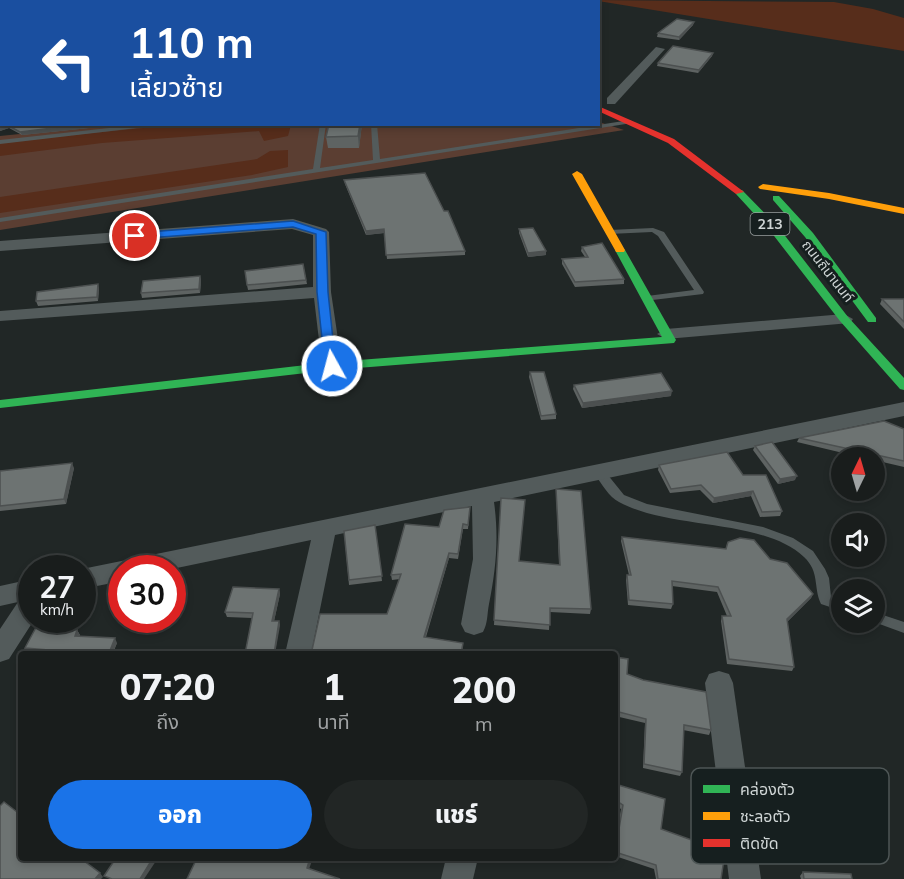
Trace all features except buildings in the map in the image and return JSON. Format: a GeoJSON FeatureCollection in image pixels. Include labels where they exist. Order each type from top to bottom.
{"type":"FeatureCollection","features":[{"type":"Feature","properties":{"kind":"main road"},"geometry":{"type":"LineString","coordinates":[[605,98],[637,110],[691,137]]}},
{"type":"Feature","properties":{"kind":"main road","name":"ถนนถีนานนท์"},"geometry":{"type":"LineString","coordinates":[[600,109],[671,141],[731,183],[775,230],[839,314],[904,386]]}},
{"type":"Feature","properties":{"kind":"main road"},"geometry":{"type":"LineString","coordinates":[[0,404],[332,366],[670,340],[577,174]]}},
{"type":"Feature","properties":{"kind":"main road","name":"ถนนถีนานนท์"},"geometry":{"type":"LineString","coordinates":[[879,330],[782,203],[758,183],[904,211]]}},
{"type":"Feature","properties":{"kind":"main road"},"geometry":{"type":"LineString","coordinates":[[821,291],[849,289]]}},
{"type":"Feature","properties":{"kind":"street"},"geometry":{"type":"LineString","coordinates":[[605,98],[660,49]]}},
{"type":"Feature","properties":{"kind":"street"},"geometry":{"type":"LineString","coordinates":[[0,246],[293,224],[321,232],[322,292],[332,366]]}},
{"type":"Feature","properties":{"kind":"street"},"geometry":{"type":"LineString","coordinates":[[0,316],[322,292]]}},
{"type":"Feature","properties":{"kind":"street"},"geometry":{"type":"LineString","coordinates":[[664,328],[839,314]]}},
{"type":"Feature","properties":{"kind":"street"},"geometry":{"type":"LineString","coordinates":[[186,557],[904,410]]}},
{"type":"Feature","properties":{"kind":"street"},"geometry":{"type":"LineString","coordinates":[[474,624],[474,608],[484,569],[486,530],[482,496]]}},
{"type":"Feature","properties":{"kind":"street"},"geometry":{"type":"LineString","coordinates":[[299,651],[325,529]]}},
{"type":"Feature","properties":{"kind":"street"},"geometry":{"type":"LineString","coordinates":[[0,596],[18,592]]}},
{"type":"Feature","properties":{"kind":"street"},"geometry":{"type":"LineString","coordinates":[[0,651],[18,623]]}},
{"type":"Feature","properties":{"kind":"street"},"geometry":{"type":"LineString","coordinates":[[719,683],[730,768]]}},
{"type":"Feature","properties":{"kind":"street"},"geometry":{"type":"LineString","coordinates":[[457,879],[461,861]]}},
{"type":"Feature","properties":{"kind":"street"},"geometry":{"type":"LineString","coordinates":[[743,864],[745,879]]}},
{"type":"Feature","properties":{"kind":"lane"},"geometry":{"type":"LineString","coordinates":[[0,220],[630,122]]}},
{"type":"Feature","properties":{"kind":"lane"},"geometry":{"type":"LineString","coordinates":[[0,142],[149,126]]}},
{"type":"Feature","properties":{"kind":"lane"},"geometry":{"type":"LineString","coordinates":[[316,171],[323,126]]}},
{"type":"Feature","properties":{"kind":"lane"},"geometry":{"type":"LineString","coordinates":[[374,126],[377,162]]}},
{"type":"Feature","properties":{"kind":"lane"},"geometry":{"type":"LineString","coordinates":[[575,126],[584,130]]}},
{"type":"Feature","properties":{"kind":"lane"},"geometry":{"type":"LineString","coordinates":[[609,232],[653,230],[662,234],[700,292],[647,299]]}},
{"type":"Feature","properties":{"kind":"lane"},"geometry":{"type":"LineString","coordinates":[[599,472],[622,499],[680,517],[762,530],[801,547],[821,571],[825,600],[831,602]]}},
{"type":"Feature","properties":{"kind":"lane"},"geometry":{"type":"LineString","coordinates":[[885,621],[904,628]]}},
{"type":"Feature","properties":{"kind":"shaded area"},"geometry":{"type":"Polygon","coordinates":[[[600,0],[834,2],[873,9],[904,18],[904,51],[600,0]]]}},
{"type":"Feature","properties":{"kind":"shaded area"},"geometry":{"type":"Polygon","coordinates":[[[600,122],[624,130],[0,230],[0,136],[98,126],[600,126],[600,122]]]}},
{"type":"Feature","properties":{"kind":"shaded area"},"geometry":{"type":"Polygon","coordinates":[[[164,126],[291,126],[288,136],[264,141],[259,131],[102,143],[0,156],[0,142],[164,126]]]}},
{"type":"Feature","properties":{"kind":"shaded area"},"geometry":{"type":"Polygon","coordinates":[[[288,150],[288,167],[252,175],[0,213],[0,197],[257,159],[270,151],[288,150]]]}},
{"type":"Feature","properties":{"kind":"traffic: fast"},"geometry":{"type":"LineString","coordinates":[[739,192],[775,230],[844,319],[904,386]]}},
{"type":"Feature","properties":{"kind":"traffic: fast"},"geometry":{"type":"LineString","coordinates":[[776,198],[809,235],[872,320]]}},
{"type":"Feature","properties":{"kind":"traffic: fast"},"geometry":{"type":"LineString","coordinates":[[0,404],[332,366],[670,340],[620,250]]}},
{"type":"Feature","properties":{"kind":"traffic: slow"},"geometry":{"type":"LineString","coordinates":[[577,174],[620,250]]}},
{"type":"Feature","properties":{"kind":"traffic: slow"},"geometry":{"type":"LineString","coordinates":[[763,187],[829,196],[904,211]]}},
{"type":"Feature","properties":{"kind":"traffic: jam"},"geometry":{"type":"LineString","coordinates":[[600,109],[671,141],[739,192]]}},
{"type":"Feature","properties":{"kind":"route"},"geometry":{"type":"LineString","coordinates":[[135,236],[293,224],[321,232],[322,292],[332,366]]}}]}
